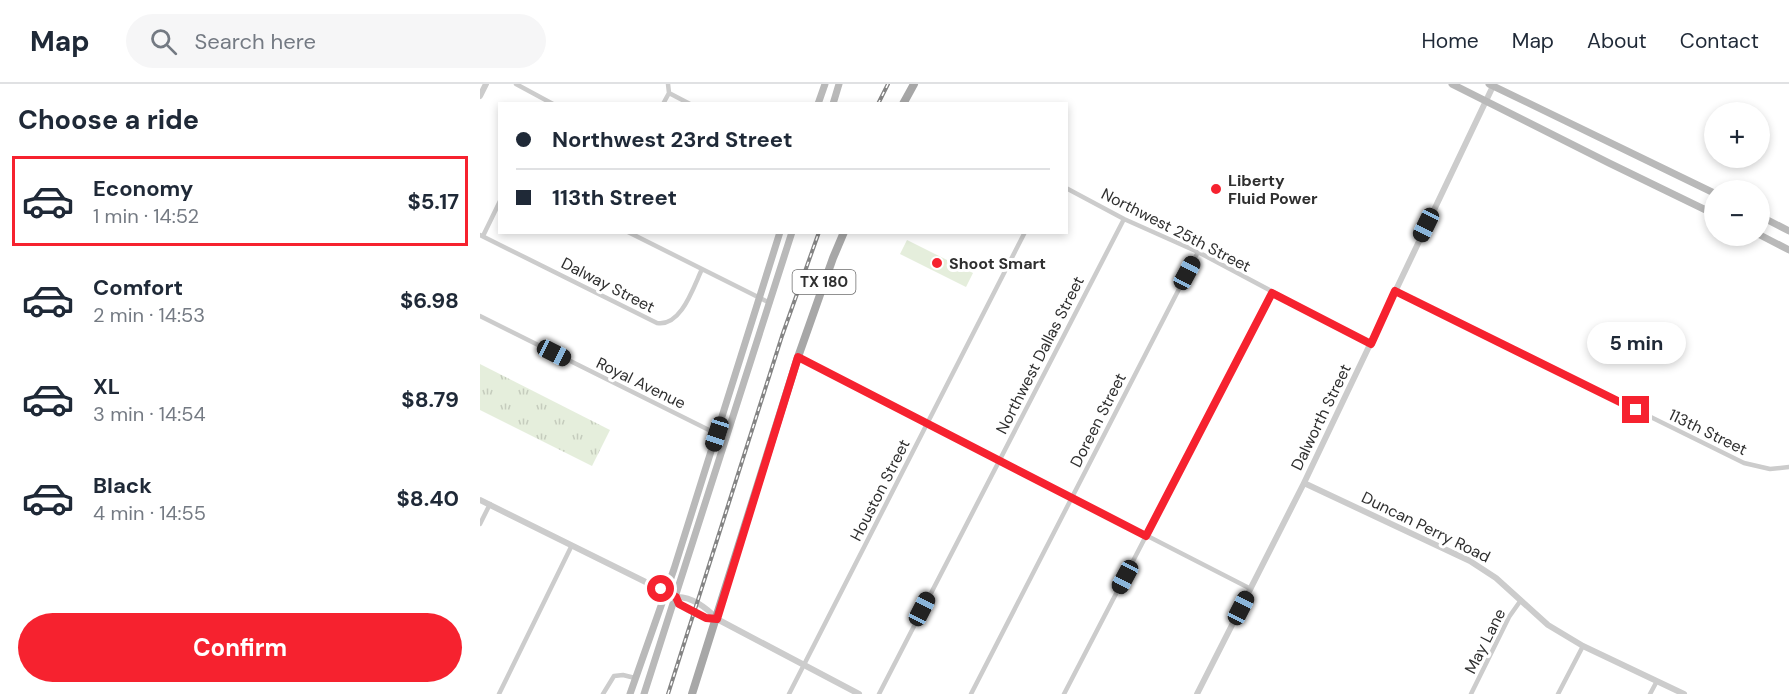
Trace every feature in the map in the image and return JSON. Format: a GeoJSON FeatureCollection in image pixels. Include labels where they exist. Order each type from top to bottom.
{"type":"FeatureCollection","features":[{"type":"Feature","properties":{"kind":"main road"},"geometry":{"type":"LineString","coordinates":[[819,102],[825,84]]}},
{"type":"Feature","properties":{"kind":"main road"},"geometry":{"type":"LineString","coordinates":[[834,102],[839,84]]}},
{"type":"Feature","properties":{"kind":"main road"},"geometry":{"type":"LineString","coordinates":[[905,102],[914,84]]}},
{"type":"Feature","properties":{"kind":"main road"},"geometry":{"type":"LineString","coordinates":[[1452,84],[1704,209]]}},
{"type":"Feature","properties":{"kind":"main road"},"geometry":{"type":"LineString","coordinates":[[1492,85],[1704,188]]}},
{"type":"Feature","properties":{"kind":"main road"},"geometry":{"type":"LineString","coordinates":[[1770,221],[1789,231]]}},
{"type":"Feature","properties":{"kind":"main road"},"geometry":{"type":"LineString","coordinates":[[630,694],[717,434],[779,234]]}},
{"type":"Feature","properties":{"kind":"main road"},"geometry":{"type":"LineString","coordinates":[[644,694],[791,234]]}},
{"type":"Feature","properties":{"kind":"main road","name":"TX 180"},"geometry":{"type":"LineString","coordinates":[[693,694],[798,357],[843,234]]}},
{"type":"Feature","properties":{"kind":"main road"},"geometry":{"type":"LineString","coordinates":[[1770,240],[1789,250]]}},
{"type":"Feature","properties":{"kind":"main road"},"geometry":{"type":"LineString","coordinates":[[692,510],[703,513]]}},
{"type":"Feature","properties":{"kind":"street"},"geometry":{"type":"LineString","coordinates":[[480,96],[486,84]]}},
{"type":"Feature","properties":{"kind":"street"},"geometry":{"type":"LineString","coordinates":[[516,84],[550,102]]}},
{"type":"Feature","properties":{"kind":"street"},"geometry":{"type":"LineString","coordinates":[[664,102],[669,93],[668,84]]}},
{"type":"Feature","properties":{"kind":"street","name":"Dalworth Street"},"geometry":{"type":"LineString","coordinates":[[1197,694],[1304,483],[1492,85]]}},
{"type":"Feature","properties":{"kind":"street"},"geometry":{"type":"LineString","coordinates":[[669,93],[686,102]]}},
{"type":"Feature","properties":{"kind":"street","name":"Northwest 25th Street"},"geometry":{"type":"LineString","coordinates":[[1068,189],[1124,219],[1198,252],[1371,344]]}},
{"type":"Feature","properties":{"kind":"street"},"geometry":{"type":"LineString","coordinates":[[481,235],[498,205]]}},
{"type":"Feature","properties":{"kind":"street","name":"Northwest Dallas Street"},"geometry":{"type":"LineString","coordinates":[[879,694],[1124,219]]}},
{"type":"Feature","properties":{"kind":"street"},"geometry":{"type":"LineString","coordinates":[[632,234],[770,303]]}},
{"type":"Feature","properties":{"kind":"street","name":"Houston Street"},"geometry":{"type":"LineString","coordinates":[[789,694],[1024,234]]}},
{"type":"Feature","properties":{"kind":"street","name":"Dalway Street"},"geometry":{"type":"LineString","coordinates":[[481,235],[663,324],[678,316],[702,269]]}},
{"type":"Feature","properties":{"kind":"street","name":"Doreen Street"},"geometry":{"type":"LineString","coordinates":[[971,694],[1198,252]]}},
{"type":"Feature","properties":{"kind":"street","name":"113th Street"},"geometry":{"type":"LineString","coordinates":[[1395,291],[1744,463],[1770,469],[1789,467]]}},
{"type":"Feature","properties":{"kind":"street"},"geometry":{"type":"LineString","coordinates":[[1064,694],[1272,293]]}},
{"type":"Feature","properties":{"kind":"street","name":"Royal Avenue"},"geometry":{"type":"LineString","coordinates":[[480,316],[717,434],[728,436]]}},
{"type":"Feature","properties":{"kind":"street"},"geometry":{"type":"LineString","coordinates":[[798,357],[1251,589]]}},
{"type":"Feature","properties":{"kind":"street","name":"Duncan Perry Road"},"geometry":{"type":"LineString","coordinates":[[1304,483],[1470,561],[1496,578],[1548,625],[1583,646],[1684,694]]}},
{"type":"Feature","properties":{"kind":"street"},"geometry":{"type":"LineString","coordinates":[[480,500],[676,597],[684,597],[709,610],[717,619],[859,694]]}},
{"type":"Feature","properties":{"kind":"street"},"geometry":{"type":"LineString","coordinates":[[480,524],[489,504]]}},
{"type":"Feature","properties":{"kind":"street"},"geometry":{"type":"LineString","coordinates":[[499,694],[571,547]]}},
{"type":"Feature","properties":{"kind":"street","name":"May Lane"},"geometry":{"type":"LineString","coordinates":[[1471,694],[1509,618],[1521,600]]}},
{"type":"Feature","properties":{"kind":"street"},"geometry":{"type":"LineString","coordinates":[[1558,694],[1583,646]]}},
{"type":"Feature","properties":{"kind":"street"},"geometry":{"type":"LineString","coordinates":[[603,694],[615,676],[623,675],[634,678]]}},
{"type":"Feature","properties":{"kind":"street"},"geometry":{"type":"LineString","coordinates":[[1650,694],[1657,681]]}},
{"type":"Feature","properties":{"kind":"green space","name":"Shoot Smart"},"geometry":{"type":"Polygon","coordinates":[[[907,240],[973,273],[966,287],[900,254],[907,240]]]}},
{"type":"Feature","properties":{"kind":"green space"},"geometry":{"type":"Polygon","coordinates":[[[480,364],[610,430],[592,466],[480,410],[480,364]]]}},
{"type":"Feature","properties":{"kind":"railway"},"geometry":{"type":"LineString","coordinates":[[879,102],[888,84]]}},
{"type":"Feature","properties":{"kind":"railway"},"geometry":{"type":"LineString","coordinates":[[668,694],[782,336],[818,234]]}},
{"type":"Feature","properties":{"kind":"place","name":"Liberty Fluid Power"},"geometry":{"type":"Point","coordinates":[1216,189]}},
{"type":"Feature","properties":{"kind":"place","name":"Shoot Smart"},"geometry":{"type":"Point","coordinates":[937,263]}},
{"type":"Feature","properties":{"kind":"route"},"geometry":{"type":"LineString","coordinates":[[661,589],[676,597],[679,604],[706,618],[717,619],[798,357],[1146,536],[1272,293],[1371,344],[1395,291],[1636,410]]}}]}
